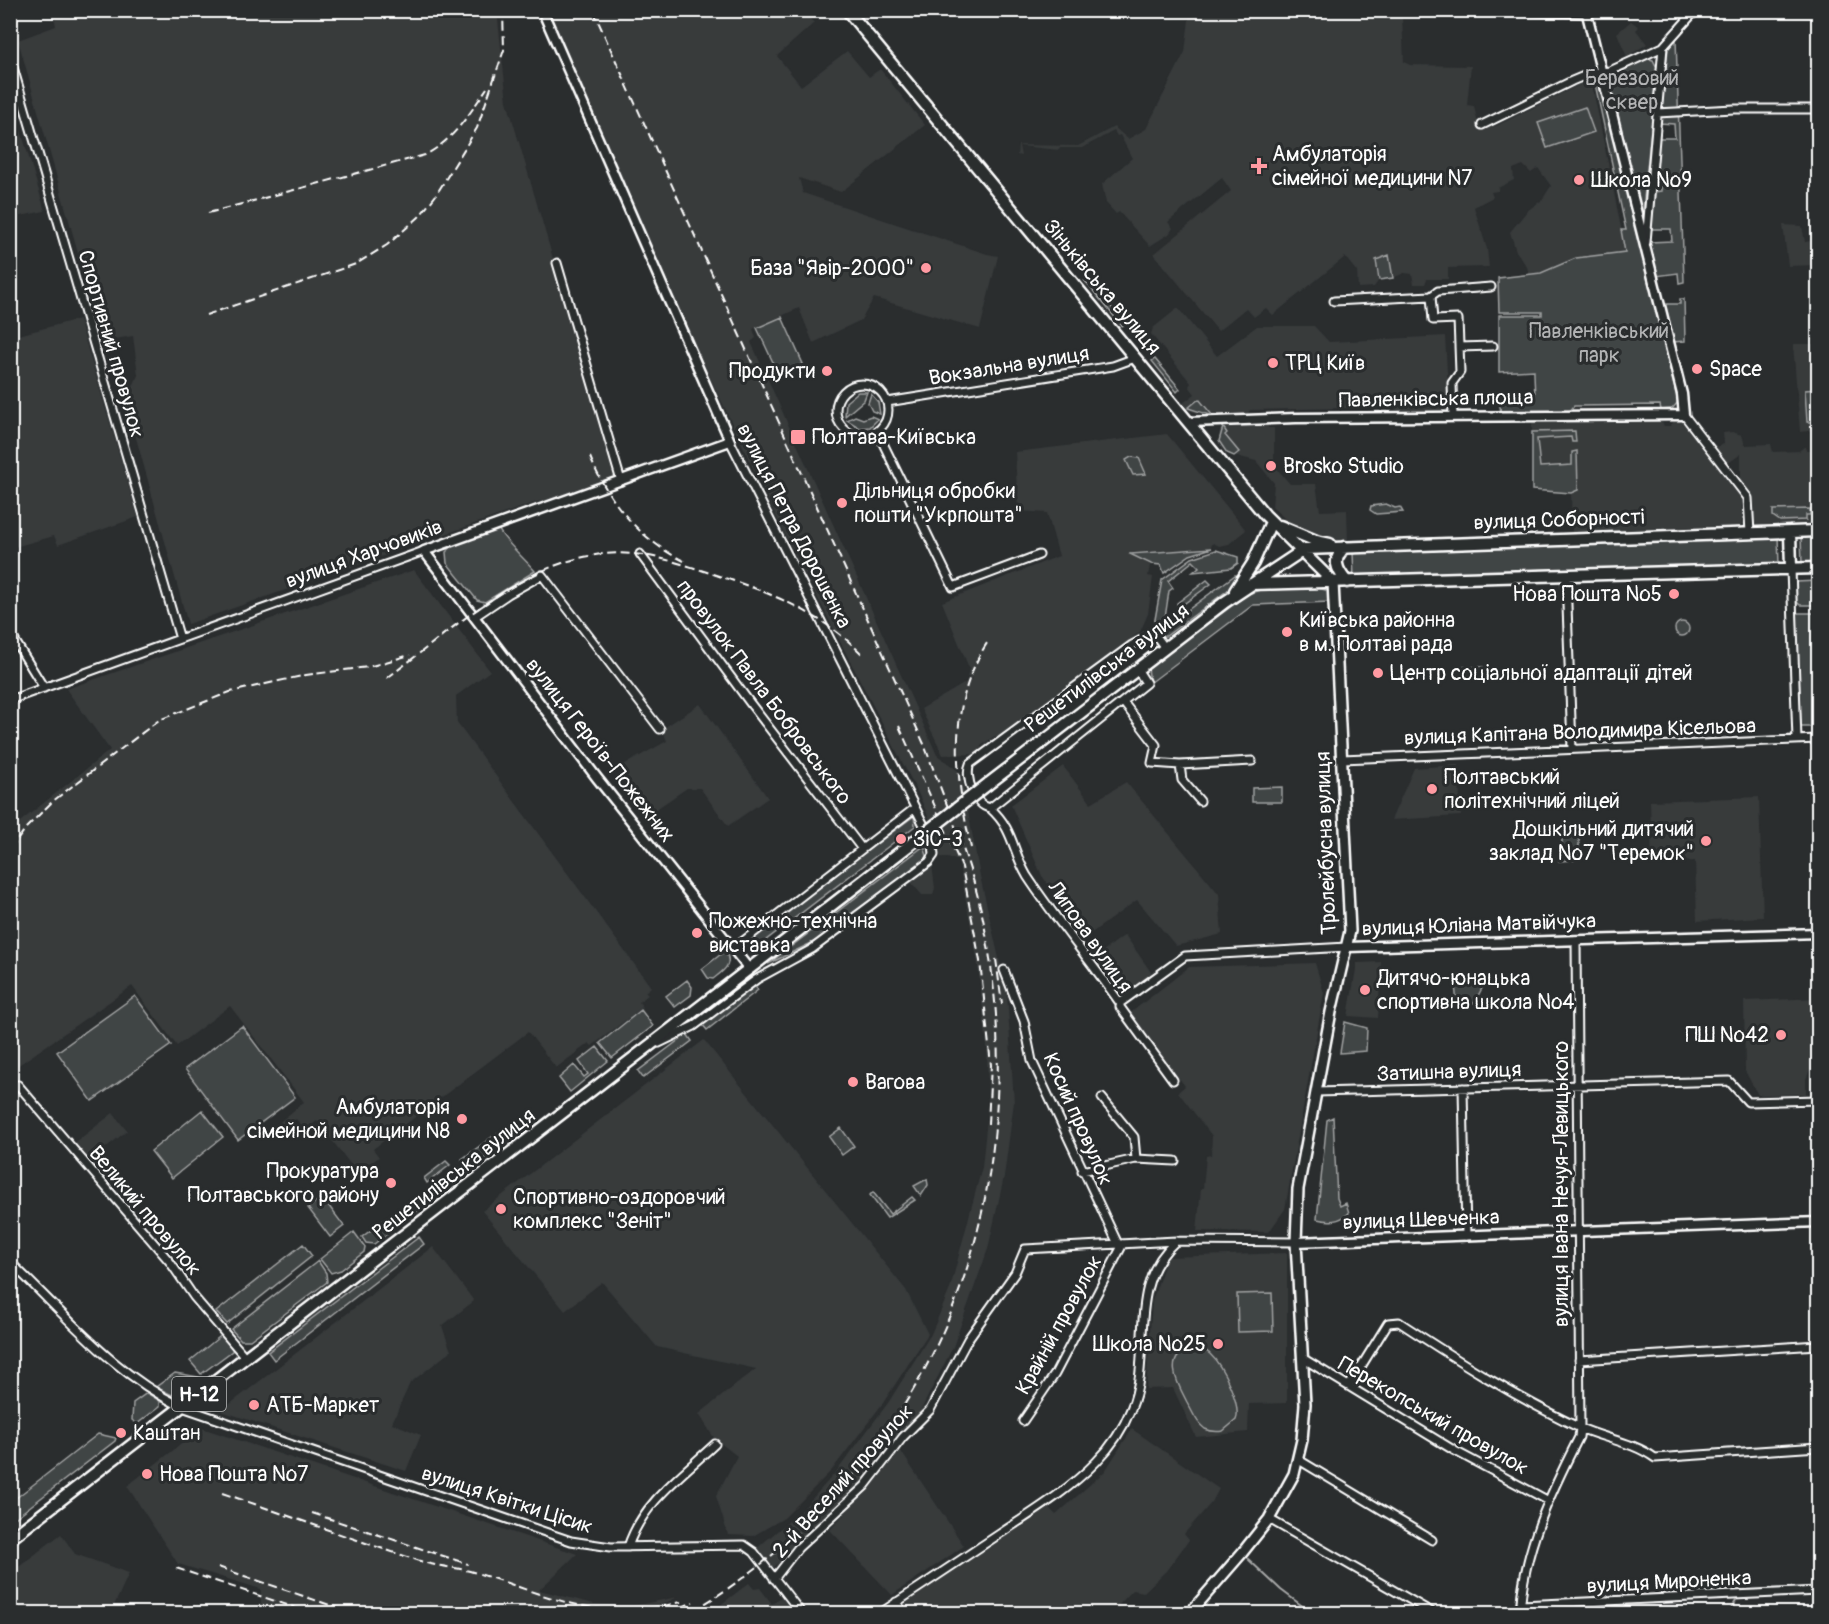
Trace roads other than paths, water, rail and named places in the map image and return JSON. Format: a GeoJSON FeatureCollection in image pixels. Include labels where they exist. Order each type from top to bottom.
{"type":"FeatureCollection","features":[{"type":"Feature","properties":{"kind":"main road","name":"Зіньківська вулиця"},"geometry":{"type":"LineString","coordinates":[[847,10],[1271,522],[1333,582]]}},
{"type":"Feature","properties":{"kind":"main road"},"geometry":{"type":"LineString","coordinates":[[1225,603],[1253,563],[1271,522],[1316,541],[1345,547]]}},
{"type":"Feature","properties":{"kind":"main road","name":"вулиця Соборності"},"geometry":{"type":"LineString","coordinates":[[1302,551],[1345,547],[1818,531]]}},
{"type":"Feature","properties":{"kind":"main road"},"geometry":{"type":"LineString","coordinates":[[1790,532],[1791,569]]}},
{"type":"Feature","properties":{"kind":"main road"},"geometry":{"type":"LineString","coordinates":[[1345,547],[1339,553],[1336,562],[1338,571],[1347,582]]}},
{"type":"Feature","properties":{"kind":"main road","name":"Решетилівська вулиця"},"geometry":{"type":"LineString","coordinates":[[10,1539],[1137,669],[1251,584],[1302,551]]}},
{"type":"Feature","properties":{"kind":"main road"},"geometry":{"type":"LineString","coordinates":[[1253,563],[1275,568]]}},
{"type":"Feature","properties":{"kind":"main road"},"geometry":{"type":"LineString","coordinates":[[1251,584],[1818,568]]}},
{"type":"Feature","properties":{"kind":"main road","name":"Тролейбусна вулиця"},"geometry":{"type":"LineString","coordinates":[[1299,1460],[1305,1404],[1296,1242],[1298,1189],[1350,931],[1333,582]]}},
{"type":"Feature","properties":{"kind":"main road"},"geometry":{"type":"LineString","coordinates":[[1189,1614],[1269,1519],[1299,1460]]}},
{"type":"Feature","properties":{"kind":"street","name":"вулиця Петра Дорошенка"},"geometry":{"type":"LineString","coordinates":[[542,10],[730,441],[933,843],[933,858],[828,938],[757,979]]}},
{"type":"Feature","properties":{"kind":"street"},"geometry":{"type":"LineString","coordinates":[[1456,10],[1586,12],[1682,394],[1684,415],[1748,498],[1749,533]]}},
{"type":"Feature","properties":{"kind":"street"},"geometry":{"type":"LineString","coordinates":[[1482,125],[1572,81],[1592,73],[1603,73],[1663,47],[1696,10]]}},
{"type":"Feature","properties":{"kind":"street"},"geometry":{"type":"LineString","coordinates":[[1646,246],[1663,47]]}},
{"type":"Feature","properties":{"kind":"street","name":"Спортивний провулок"},"geometry":{"type":"LineString","coordinates":[[10,57],[180,639]]}},
{"type":"Feature","properties":{"kind":"street"},"geometry":{"type":"LineString","coordinates":[[1657,113],[1714,109],[1818,109]]}},
{"type":"Feature","properties":{"kind":"street"},"geometry":{"type":"LineString","coordinates":[[557,263],[621,480]]}},
{"type":"Feature","properties":{"kind":"street"},"geometry":{"type":"LineString","coordinates":[[1334,301],[1431,296],[1438,291],[1491,287]]}},
{"type":"Feature","properties":{"kind":"street"},"geometry":{"type":"LineString","coordinates":[[1431,296],[1433,320],[1458,319],[1460,372],[1452,383],[1453,416]]}},
{"type":"Feature","properties":{"kind":"street"},"geometry":{"type":"LineString","coordinates":[[1459,347],[1493,346]]}},
{"type":"Feature","properties":{"kind":"street","name":"Вокзальна вулиця"},"geometry":{"type":"LineString","coordinates":[[887,402],[1113,366],[1135,358]]}},
{"type":"Feature","properties":{"kind":"street"},"geometry":{"type":"LineString","coordinates":[[860,383],[878,388],[887,402],[887,418],[878,431],[862,436],[846,430],[837,416],[838,401],[847,389],[860,383]]}},
{"type":"Feature","properties":{"kind":"street","name":"Павленківська площа"},"geometry":{"type":"LineString","coordinates":[[1189,422],[1453,416],[1684,415]]}},
{"type":"Feature","properties":{"kind":"street"},"geometry":{"type":"LineString","coordinates":[[878,431],[953,587],[1039,555]]}},
{"type":"Feature","properties":{"kind":"street","name":"вулиця Харчовиків"},"geometry":{"type":"LineString","coordinates":[[10,700],[730,441]]}},
{"type":"Feature","properties":{"kind":"street","name":"вулиця Героїв-Пожежних"},"geometry":{"type":"LineString","coordinates":[[424,551],[597,778],[749,969]]}},
{"type":"Feature","properties":{"kind":"street","name":"провулок Павла Бобровського"},"geometry":{"type":"LineString","coordinates":[[640,554],[862,849]]}},
{"type":"Feature","properties":{"kind":"street"},"geometry":{"type":"LineString","coordinates":[[1791,569],[1797,740]]}},
{"type":"Feature","properties":{"kind":"street"},"geometry":{"type":"LineString","coordinates":[[474,617],[542,575],[660,729]]}},
{"type":"Feature","properties":{"kind":"street"},"geometry":{"type":"LineString","coordinates":[[1566,576],[1572,749]]}},
{"type":"Feature","properties":{"kind":"street"},"geometry":{"type":"LineString","coordinates":[[10,633],[44,688]]}},
{"type":"Feature","properties":{"kind":"street","name":"Липова вулиця"},"geometry":{"type":"LineString","coordinates":[[1165,648],[1154,633],[1132,645],[970,764],[968,769],[969,782],[981,804],[990,808],[1008,827],[1023,869],[1046,904],[1120,1003],[1120,1007],[1173,1080]]}},
{"type":"Feature","properties":{"kind":"street"},"geometry":{"type":"LineString","coordinates":[[990,808],[1146,684],[1137,669]]}},
{"type":"Feature","properties":{"kind":"street"},"geometry":{"type":"LineString","coordinates":[[1123,702],[1156,745],[1152,763],[1179,765],[1252,761]]}},
{"type":"Feature","properties":{"kind":"street","name":"вулиця Капітана Володимира Кісельова"},"geometry":{"type":"LineString","coordinates":[[1342,759],[1818,739]]}},
{"type":"Feature","properties":{"kind":"street"},"geometry":{"type":"LineString","coordinates":[[1179,765],[1182,780],[1200,801]]}},
{"type":"Feature","properties":{"kind":"street"},"geometry":{"type":"LineString","coordinates":[[733,949],[915,808]]}},
{"type":"Feature","properties":{"kind":"street","name":"вулиця Юліана Матвійчука"},"geometry":{"type":"LineString","coordinates":[[1120,1003],[1185,956],[1347,947],[1818,933]]}},
{"type":"Feature","properties":{"kind":"street","name":"вулиця Івана Нечуя-Левицького"},"geometry":{"type":"LineString","coordinates":[[1576,940],[1580,1428]]}},
{"type":"Feature","properties":{"kind":"street"},"geometry":{"type":"LineString","coordinates":[[649,1047],[694,1026],[757,979],[749,969]]}},
{"type":"Feature","properties":{"kind":"street","name":"Косий провулок"},"geometry":{"type":"LineString","coordinates":[[1004,970],[1024,1020],[1032,1061],[1082,1171],[1120,1244]]}},
{"type":"Feature","properties":{"kind":"street","name":"Затишна вулиця"},"geometry":{"type":"LineString","coordinates":[[1316,1092],[1729,1081],[1745,1100],[1754,1102],[1818,1100]]}},
{"type":"Feature","properties":{"kind":"street","name":"Великий провулок"},"geometry":{"type":"LineString","coordinates":[[18,1085],[170,1262],[194,1296],[246,1358]]}},
{"type":"Feature","properties":{"kind":"street"},"geometry":{"type":"LineString","coordinates":[[1463,1088],[1466,1236]]}},
{"type":"Feature","properties":{"kind":"street"},"geometry":{"type":"LineString","coordinates":[[1102,1098],[1134,1137],[1136,1159]]}},
{"type":"Feature","properties":{"kind":"street"},"geometry":{"type":"LineString","coordinates":[[1082,1171],[1136,1159],[1175,1161]]}},
{"type":"Feature","properties":{"kind":"street","name":"вулиця Шевченка"},"geometry":{"type":"LineString","coordinates":[[1025,1249],[1176,1241],[1296,1242],[1578,1233],[1818,1222]]}},
{"type":"Feature","properties":{"kind":"street"},"geometry":{"type":"LineString","coordinates":[[879,1614],[1041,1507],[1096,1463],[1116,1440],[1132,1407],[1138,1378],[1143,1314],[1149,1284],[1159,1260],[1176,1241]]}},
{"type":"Feature","properties":{"kind":"street","name":"Крайній провулок"},"geometry":{"type":"LineString","coordinates":[[1023,1421],[1055,1374],[1120,1244]]}},
{"type":"Feature","properties":{"kind":"street","name":"2-й Веселий провулок"},"geometry":{"type":"LineString","coordinates":[[774,1579],[798,1548],[865,1486],[903,1437],[930,1410],[968,1339],[1015,1273],[1025,1249]]}},
{"type":"Feature","properties":{"kind":"street","name":"вулиця Квітки Цісик"},"geometry":{"type":"LineString","coordinates":[[10,1262],[111,1362],[156,1393],[182,1407],[591,1546],[744,1545],[754,1552],[802,1614]]}},
{"type":"Feature","properties":{"kind":"street"},"geometry":{"type":"LineString","coordinates":[[1349,1386],[1388,1323],[1399,1322],[1491,1382],[1580,1428],[1638,1446],[1655,1458],[1818,1447]]}},
{"type":"Feature","properties":{"kind":"street"},"geometry":{"type":"LineString","coordinates":[[1579,1360],[1818,1345]]}},
{"type":"Feature","properties":{"kind":"street","name":"Перекопський провулок"},"geometry":{"type":"LineString","coordinates":[[1304,1359],[1455,1451],[1547,1500]]}},
{"type":"Feature","properties":{"kind":"street"},"geometry":{"type":"LineString","coordinates":[[1520,1614],[1532,1546],[1547,1500],[1579,1437],[1580,1428]]}},
{"type":"Feature","properties":{"kind":"street"},"geometry":{"type":"LineString","coordinates":[[628,1547],[638,1522],[647,1508],[715,1443]]}},
{"type":"Feature","properties":{"kind":"street"},"geometry":{"type":"LineString","coordinates":[[1299,1460],[1432,1540]]}},
{"type":"Feature","properties":{"kind":"street"},"geometry":{"type":"LineString","coordinates":[[1269,1519],[1435,1614]]}},
{"type":"Feature","properties":{"kind":"street","name":"вулиця Мироненка"},"geometry":{"type":"LineString","coordinates":[[1521,1605],[1818,1592]]}},
{"type":"Feature","properties":{"kind":"street"},"geometry":{"type":"LineString","coordinates":[[896,1602],[904,1614]]}},
{"type":"Feature","properties":{"kind":"street"},"geometry":{"type":"LineString","coordinates":[[1513,1614],[1521,1605]]}},
{"type":"Feature","properties":{"kind":"waterway"},"geometry":{"type":"LineString","coordinates":[[1248,1559],[1281,1590],[1313,1614]]}},
{"type":"Feature","properties":{"kind":"waterway"},"geometry":{"type":"LineString","coordinates":[[1728,1614],[1736,1601]]}},
{"type":"Feature","properties":{"kind":"railway"},"geometry":{"type":"LineString","coordinates":[[206,315],[356,264],[387,245],[419,217],[436,195],[477,128],[504,50],[503,10]]}},
{"type":"Feature","properties":{"kind":"railway"},"geometry":{"type":"LineString","coordinates":[[593,10],[924,744],[974,881],[985,929],[996,1012],[997,1094],[989,1174],[972,1253],[944,1328],[907,1400],[860,1467],[803,1528],[747,1575],[686,1614]]}},
{"type":"Feature","properties":{"kind":"railway"},"geometry":{"type":"LineString","coordinates":[[208,213],[425,155],[453,134],[487,88]]}},
{"type":"Feature","properties":{"kind":"railway"},"geometry":{"type":"LineString","coordinates":[[590,457],[606,489],[627,518],[653,542],[684,561]]}},
{"type":"Feature","properties":{"kind":"railway"},"geometry":{"type":"LineString","coordinates":[[387,678],[505,591],[537,573],[571,560],[606,554],[642,555],[663,559],[705,571],[781,599],[815,617],[862,654]]}},
{"type":"Feature","properties":{"kind":"railway"},"geometry":{"type":"LineString","coordinates":[[971,848],[958,767],[960,715],[975,664],[989,640]]}},
{"type":"Feature","properties":{"kind":"railway"},"geometry":{"type":"LineString","coordinates":[[10,850],[26,828],[53,801],[159,720],[230,692],[306,675],[368,667],[410,655]]}},
{"type":"Feature","properties":{"kind":"railway"},"geometry":{"type":"LineString","coordinates":[[899,726],[962,867],[980,961],[991,1065],[988,1124]]}},
{"type":"Feature","properties":{"kind":"railway"},"geometry":{"type":"LineString","coordinates":[[996,959],[1002,1004]]}},
{"type":"Feature","properties":{"kind":"railway"},"geometry":{"type":"LineString","coordinates":[[222,1493],[420,1561],[473,1572],[574,1604],[598,1609],[623,1610],[681,1602]]}},
{"type":"Feature","properties":{"kind":"railway"},"geometry":{"type":"LineString","coordinates":[[312,1513],[468,1564]]}},
{"type":"Feature","properties":{"kind":"railway"},"geometry":{"type":"LineString","coordinates":[[218,1567],[356,1614]]}},
{"type":"Feature","properties":{"kind":"railway"},"geometry":{"type":"LineString","coordinates":[[176,1568],[314,1614]]}},
{"type":"Feature","properties":{"kind":"railway"},"geometry":{"type":"LineString","coordinates":[[668,1614],[693,1602]]}},
{"type":"Feature","properties":{"kind":"place","name":"Амбулаторія сімейної медицини N7"},"geometry":{"type":"Point","coordinates":[1259,166]}},
{"type":"Feature","properties":{"kind":"place","name":"Школа №9"},"geometry":{"type":"Point","coordinates":[1579,180]}},
{"type":"Feature","properties":{"kind":"place","name":"База \"Явір-2000\""},"geometry":{"type":"Point","coordinates":[926,268]}},
{"type":"Feature","properties":{"kind":"place","name":"ТРЦ Київ"},"geometry":{"type":"Point","coordinates":[1273,363]}},
{"type":"Feature","properties":{"kind":"place","name":"Space"},"geometry":{"type":"Point","coordinates":[1697,369]}},
{"type":"Feature","properties":{"kind":"place","name":"Продукти"},"geometry":{"type":"Point","coordinates":[827,371]}},
{"type":"Feature","properties":{"kind":"place","name":"Полтава-Київська"},"geometry":{"type":"Point","coordinates":[798,437]}},
{"type":"Feature","properties":{"kind":"place","name":"Brosko Studio"},"geometry":{"type":"Point","coordinates":[1271,466]}},
{"type":"Feature","properties":{"kind":"place","name":"Дільниця обробки пошти \"Укрпошта\""},"geometry":{"type":"Point","coordinates":[842,503]}},
{"type":"Feature","properties":{"kind":"place","name":"Нова Пошта №5"},"geometry":{"type":"Point","coordinates":[1674,594]}},
{"type":"Feature","properties":{"kind":"place","name":"Київська районна в м. Полтаві рада"},"geometry":{"type":"Point","coordinates":[1287,632]}},
{"type":"Feature","properties":{"kind":"place","name":"Центр соціальної адаптації дітей"},"geometry":{"type":"Point","coordinates":[1378,673]}},
{"type":"Feature","properties":{"kind":"place","name":"Полтавський політехнічний ліцей"},"geometry":{"type":"Point","coordinates":[1432,789]}},
{"type":"Feature","properties":{"kind":"place","name":"ЗіС-3"},"geometry":{"type":"Point","coordinates":[901,839]}},
{"type":"Feature","properties":{"kind":"place","name":"Дошкільний дитячий заклад №7 \"Теремок\""},"geometry":{"type":"Point","coordinates":[1706,841]}},
{"type":"Feature","properties":{"kind":"place","name":"Пожежно-технічна виставка"},"geometry":{"type":"Point","coordinates":[697,933]}},
{"type":"Feature","properties":{"kind":"place","name":"Дитячо-юнацька спортивна школа №4"},"geometry":{"type":"Point","coordinates":[1365,990]}},
{"type":"Feature","properties":{"kind":"place","name":"ПШ №42"},"geometry":{"type":"Point","coordinates":[1781,1035]}},
{"type":"Feature","properties":{"kind":"place","name":"Вагова"},"geometry":{"type":"Point","coordinates":[853,1082]}},
{"type":"Feature","properties":{"kind":"place","name":"Амбулаторія сімейной медицини N8"},"geometry":{"type":"Point","coordinates":[462,1119]}},
{"type":"Feature","properties":{"kind":"place","name":"Прокуратура Полтавського району"},"geometry":{"type":"Point","coordinates":[391,1183]}},
{"type":"Feature","properties":{"kind":"place","name":"Спортивно-оздоровчий комплекс \"Зеніт\""},"geometry":{"type":"Point","coordinates":[501,1209]}},
{"type":"Feature","properties":{"kind":"place","name":"Школа №25"},"geometry":{"type":"Point","coordinates":[1218,1344]}},
{"type":"Feature","properties":{"kind":"place","name":"АТБ-Маркет"},"geometry":{"type":"Point","coordinates":[254,1405]}},
{"type":"Feature","properties":{"kind":"place","name":"Каштан"},"geometry":{"type":"Point","coordinates":[121,1433]}},
{"type":"Feature","properties":{"kind":"place","name":"Нова Пошта №7"},"geometry":{"type":"Point","coordinates":[147,1474]}},
{"type":"Feature","properties":{"kind":"park label","name":"Березовий сквер"},"geometry":{"type":"Point","coordinates":[1632,90]}},
{"type":"Feature","properties":{"kind":"park label","name":"Павленківський парк"},"geometry":{"type":"Point","coordinates":[1599,343]}}]}
